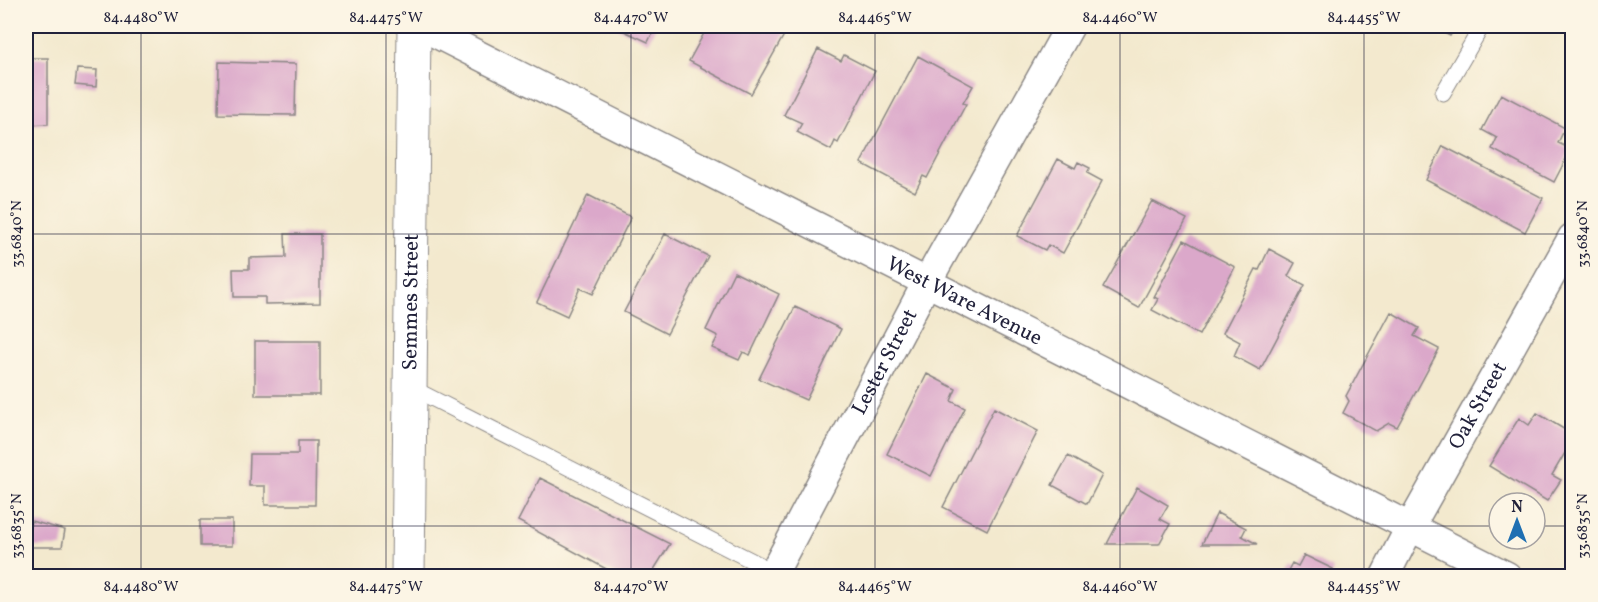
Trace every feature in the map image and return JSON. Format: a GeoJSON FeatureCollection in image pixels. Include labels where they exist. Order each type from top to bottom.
{"type":"FeatureCollection","features":[{"type":"Feature","properties":{"kind":"street","name":"Semmes Street"},"geometry":{"type":"LineString","coordinates":[[408,576],[414,26]]}},
{"type":"Feature","properties":{"kind":"street","name":"West Ware Avenue"},"geometry":{"type":"LineString","coordinates":[[422,26],[1507,576]]}},
{"type":"Feature","properties":{"kind":"street","name":"Lester Street"},"geometry":{"type":"LineString","coordinates":[[773,574],[927,282],[1070,26]]}},
{"type":"Feature","properties":{"kind":"street","name":"Oak Street"},"geometry":{"type":"LineString","coordinates":[[1385,576],[1410,527],[1572,238]]}},
{"type":"Feature","properties":{"kind":"lane"},"geometry":{"type":"LineString","coordinates":[[1443,93],[1482,26]]}},
{"type":"Feature","properties":{"kind":"lane"},"geometry":{"type":"LineString","coordinates":[[410,387],[773,574]]}},
{"type":"Feature","properties":{"kind":"building"},"geometry":{"type":"Polygon","coordinates":[[[613,26],[656,26],[648,42],[613,26]]]}},
{"type":"Feature","properties":{"kind":"building"},"geometry":{"type":"Polygon","coordinates":[[[708,26],[719,30],[722,26],[783,26],[788,28],[751,94],[689,61],[708,26]]]}},
{"type":"Feature","properties":{"kind":"building"},"geometry":{"type":"Polygon","coordinates":[[[1430,26],[1456,26],[1450,36],[1430,26]]]}},
{"type":"Feature","properties":{"kind":"building"},"geometry":{"type":"Polygon","coordinates":[[[818,49],[841,61],[844,55],[875,71],[838,143],[835,141],[831,150],[797,132],[802,123],[784,115],[818,49]]]}},
{"type":"Feature","properties":{"kind":"building"},"geometry":{"type":"Polygon","coordinates":[[[918,56],[973,86],[927,178],[923,176],[915,192],[861,163],[918,56]]]}},
{"type":"Feature","properties":{"kind":"building"},"geometry":{"type":"Polygon","coordinates":[[[26,58],[48,58],[48,124],[27,125],[26,58]]]}},
{"type":"Feature","properties":{"kind":"building"},"geometry":{"type":"Polygon","coordinates":[[[219,62],[296,64],[295,115],[218,114],[219,62]]]}},
{"type":"Feature","properties":{"kind":"building"},"geometry":{"type":"Polygon","coordinates":[[[77,69],[97,70],[96,87],[75,85],[77,69]]]}},
{"type":"Feature","properties":{"kind":"building"},"geometry":{"type":"Polygon","coordinates":[[[1501,94],[1565,128],[1558,143],[1571,149],[1554,182],[1492,149],[1497,138],[1482,130],[1501,94]]]}},
{"type":"Feature","properties":{"kind":"building"},"geometry":{"type":"Polygon","coordinates":[[[1443,146],[1543,198],[1525,232],[1426,180],[1443,146]]]}},
{"type":"Feature","properties":{"kind":"building"},"geometry":{"type":"Polygon","coordinates":[[[1058,159],[1075,168],[1078,162],[1090,168],[1087,173],[1102,181],[1063,253],[1048,245],[1045,250],[1017,236],[1058,159]]]}},
{"type":"Feature","properties":{"kind":"building"},"geometry":{"type":"Polygon","coordinates":[[[588,195],[631,217],[593,294],[580,288],[567,316],[537,302],[588,195]]]}},
{"type":"Feature","properties":{"kind":"building"},"geometry":{"type":"Polygon","coordinates":[[[1152,201],[1187,219],[1139,308],[1103,288],[1152,201]]]}},
{"type":"Feature","properties":{"kind":"building"},"geometry":{"type":"Polygon","coordinates":[[[285,234],[320,234],[320,303],[265,304],[265,297],[234,297],[233,269],[249,269],[249,258],[286,257],[285,234]]]}},
{"type":"Feature","properties":{"kind":"building"},"geometry":{"type":"Polygon","coordinates":[[[665,234],[708,256],[667,334],[624,312],[665,234]]]}},
{"type":"Feature","properties":{"kind":"building"},"geometry":{"type":"Polygon","coordinates":[[[1184,240],[1235,267],[1199,335],[1152,310],[1158,299],[1154,297],[1184,240]]]}},
{"type":"Feature","properties":{"kind":"building"},"geometry":{"type":"Polygon","coordinates":[[[1269,249],[1295,263],[1288,276],[1305,285],[1260,370],[1234,356],[1240,342],[1223,333],[1269,249]]]}},
{"type":"Feature","properties":{"kind":"building"},"geometry":{"type":"Polygon","coordinates":[[[734,272],[779,294],[750,355],[743,352],[739,360],[712,348],[718,336],[706,330],[734,272]]]}},
{"type":"Feature","properties":{"kind":"building"},"geometry":{"type":"Polygon","coordinates":[[[795,307],[841,329],[806,400],[759,379],[795,307]]]}},
{"type":"Feature","properties":{"kind":"building"},"geometry":{"type":"Polygon","coordinates":[[[1391,312],[1419,328],[1414,336],[1439,349],[1397,427],[1389,423],[1376,431],[1343,413],[1349,401],[1346,396],[1391,312]]]}},
{"type":"Feature","properties":{"kind":"building"},"geometry":{"type":"Polygon","coordinates":[[[255,341],[320,341],[320,395],[255,395],[255,341]]]}},
{"type":"Feature","properties":{"kind":"building"},"geometry":{"type":"Polygon","coordinates":[[[927,374],[956,389],[951,401],[965,408],[931,476],[887,454],[927,374]]]}},
{"type":"Feature","properties":{"kind":"building"},"geometry":{"type":"Polygon","coordinates":[[[994,408],[1038,431],[987,530],[943,507],[994,408]]]}},
{"type":"Feature","properties":{"kind":"building"},"geometry":{"type":"Polygon","coordinates":[[[1537,413],[1572,434],[1572,441],[1552,475],[1561,480],[1547,501],[1547,491],[1530,491],[1489,466],[1519,418],[1529,425],[1537,413]]]}},
{"type":"Feature","properties":{"kind":"building"},"geometry":{"type":"Polygon","coordinates":[[[298,441],[316,441],[315,505],[265,505],[265,486],[249,486],[250,454],[298,454],[298,441]]]}},
{"type":"Feature","properties":{"kind":"building"},"geometry":{"type":"Polygon","coordinates":[[[1068,456],[1102,475],[1087,504],[1052,485],[1068,456]]]}},
{"type":"Feature","properties":{"kind":"building"},"geometry":{"type":"Polygon","coordinates":[[[540,478],[670,544],[650,576],[619,576],[518,521],[540,478]]]}},
{"type":"Feature","properties":{"kind":"building"},"geometry":{"type":"Polygon","coordinates":[[[1137,487],[1168,505],[1160,519],[1170,524],[1159,544],[1107,544],[1137,487]]]}},
{"type":"Feature","properties":{"kind":"building"},"geometry":{"type":"Polygon","coordinates":[[[1217,513],[1246,528],[1242,536],[1257,544],[1202,544],[1217,513]]]}},
{"type":"Feature","properties":{"kind":"building"},"geometry":{"type":"Polygon","coordinates":[[[200,520],[232,520],[232,546],[200,546],[200,520]]]}},
{"type":"Feature","properties":{"kind":"building"},"geometry":{"type":"Polygon","coordinates":[[[31,521],[65,530],[62,547],[26,547],[31,521]]]}},
{"type":"Feature","properties":{"kind":"building"},"geometry":{"type":"Polygon","coordinates":[[[1304,555],[1333,569],[1331,576],[1285,576],[1292,563],[1298,566],[1304,555]]]}}]}
